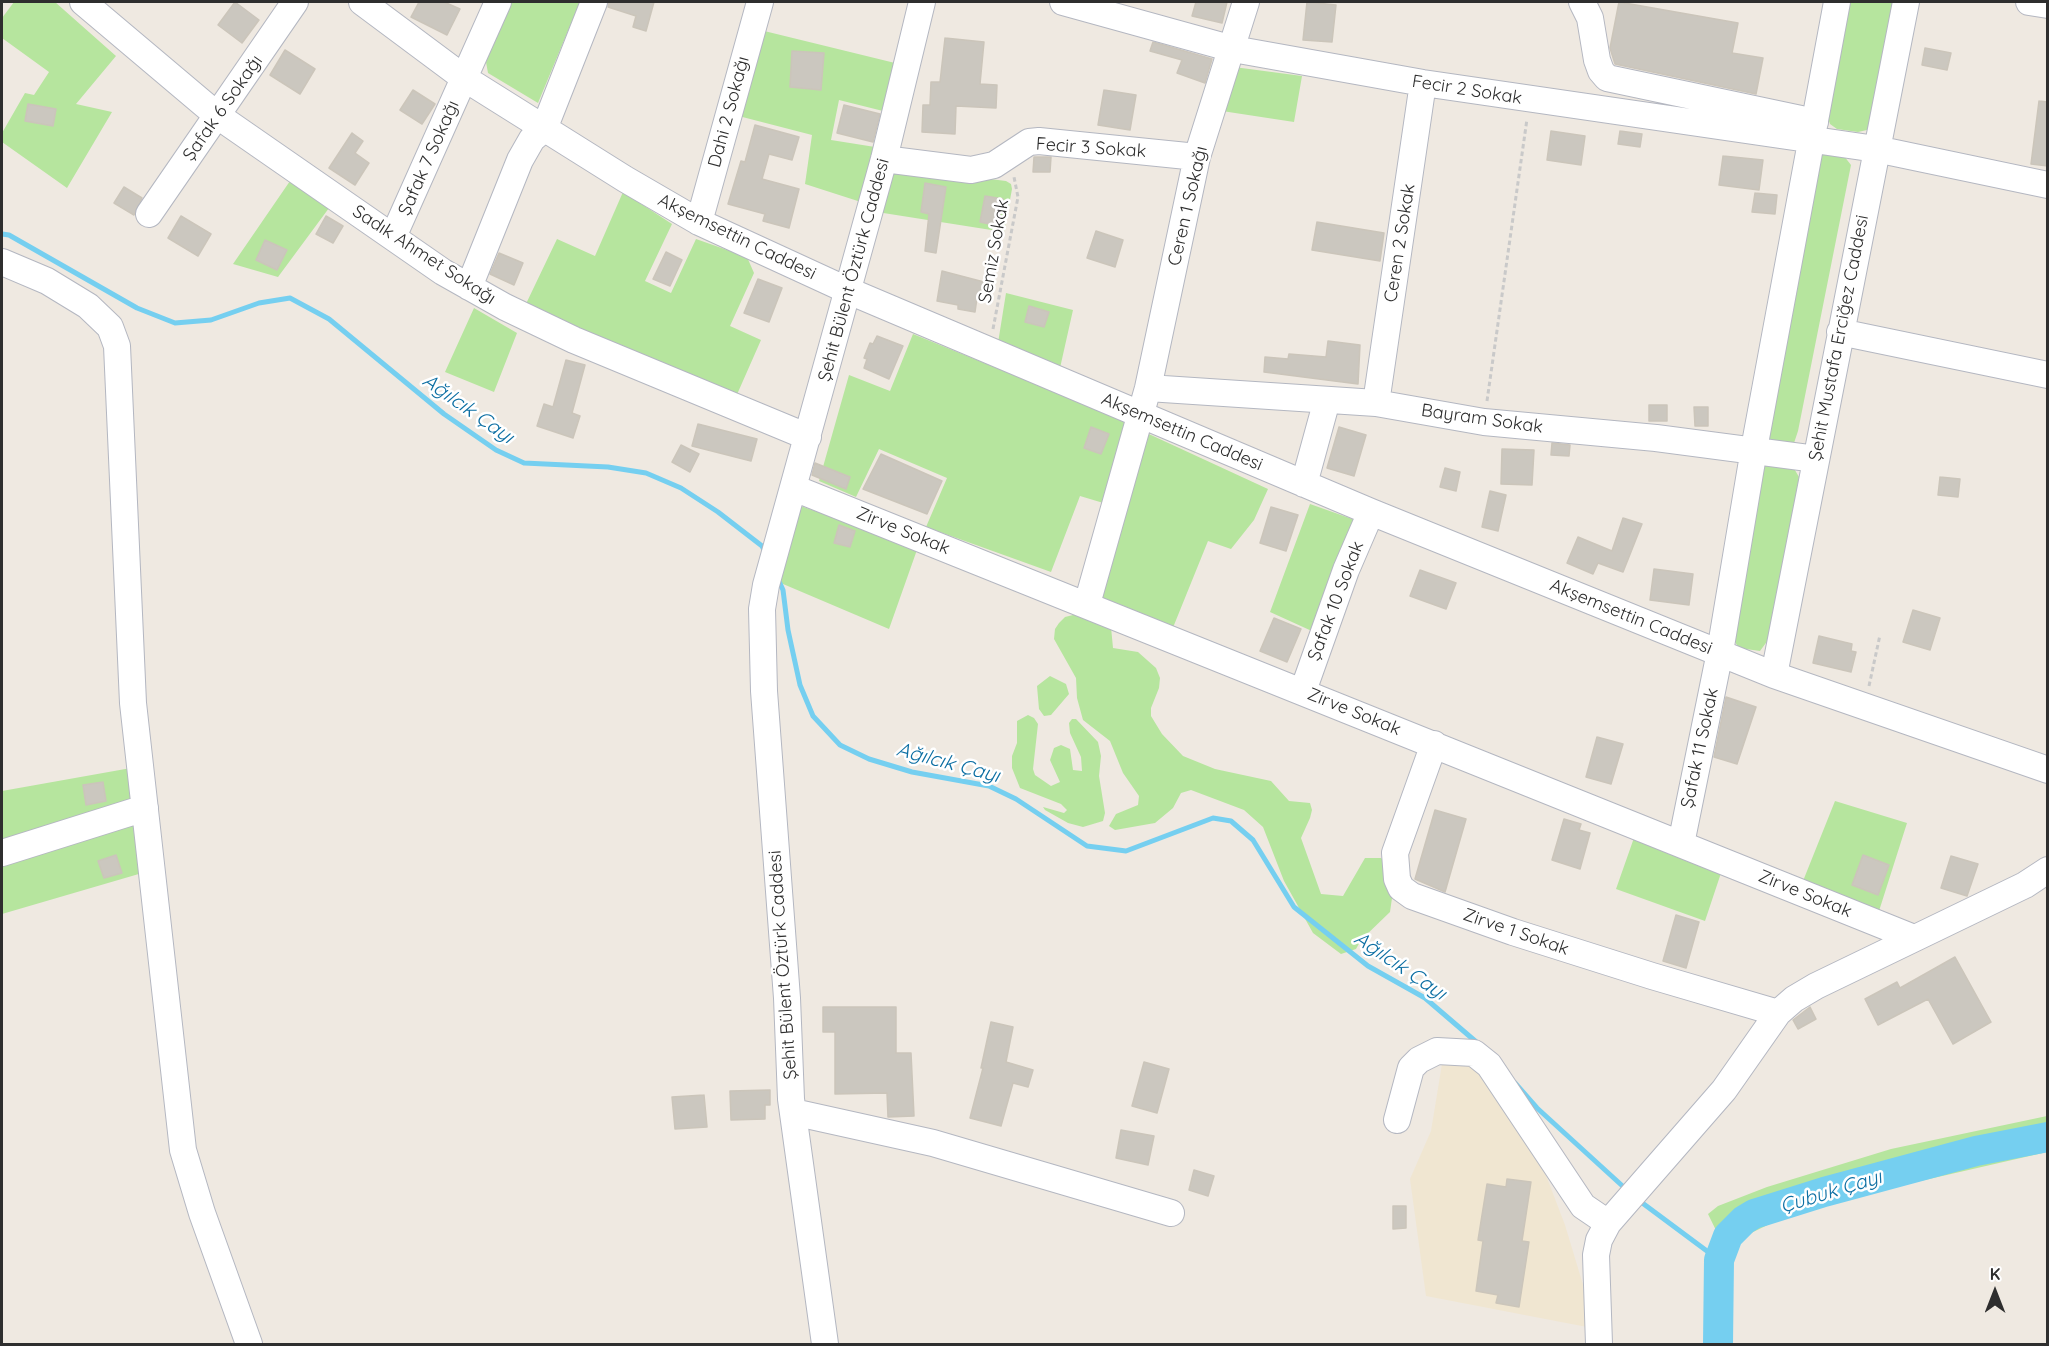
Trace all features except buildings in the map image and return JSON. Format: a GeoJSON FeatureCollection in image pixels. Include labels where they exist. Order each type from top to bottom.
{"type":"FeatureCollection","features":[{"type":"Feature","properties":{"kind":"street","name":"Sadık Ahmet Sokağı"},"geometry":{"type":"LineString","coordinates":[[83,2],[218,116],[469,287],[574,340],[808,437]]}},
{"type":"Feature","properties":{"kind":"street","name":"Şafak 6 Sokağı"},"geometry":{"type":"LineString","coordinates":[[149,214],[295,2]]}},
{"type":"Feature","properties":{"kind":"street","name":"Akşemsettin Caddesi"},"geometry":{"type":"LineString","coordinates":[[362,2],[464,78],[699,222],[849,291],[1371,512],[1774,675],[2048,770]]}},
{"type":"Feature","properties":{"kind":"street","name":"Şafak 7 Sokağı"},"geometry":{"type":"LineString","coordinates":[[393,237],[498,2]]}},
{"type":"Feature","properties":{"kind":"street"},"geometry":{"type":"LineString","coordinates":[[469,287],[520,160],[532,139],[544,129],[594,2]]}},
{"type":"Feature","properties":{"kind":"street","name":"Dahi 2 Sokağı"},"geometry":{"type":"LineString","coordinates":[[699,222],[760,2]]}},
{"type":"Feature","properties":{"kind":"street","name":"Şehit Bülent Öztürk Caddesi"},"geometry":{"type":"LineString","coordinates":[[825,1344],[793,1112],[761,628],[766,585],[849,291],[922,2]]}},
{"type":"Feature","properties":{"kind":"street","name":"Fecir 2 Sokak"},"geometry":{"type":"LineString","coordinates":[[1063,2],[1233,49],[1530,100],[1813,130],[1876,149],[2048,185]]}},
{"type":"Feature","properties":{"kind":"street","name":"Ceren 1 Sokağı"},"geometry":{"type":"LineString","coordinates":[[1087,604],[1148,388],[1197,157],[1246,2]]}},
{"type":"Feature","properties":{"kind":"street"},"geometry":{"type":"LineString","coordinates":[[1582,2],[1590,18],[1597,60],[1601,71],[1607,78],[1813,130]]}},
{"type":"Feature","properties":{"kind":"street","name":"Şafak 11 Sokak"},"geometry":{"type":"LineString","coordinates":[[1681,844],[1720,652],[1754,449],[1837,2]]}},
{"type":"Feature","properties":{"kind":"street","name":"Şehit Mustafa Erciğez Caddesi"},"geometry":{"type":"LineString","coordinates":[[1774,675],[1906,2]]}},
{"type":"Feature","properties":{"kind":"street"},"geometry":{"type":"LineString","coordinates":[[2029,2],[2048,6]]}},
{"type":"Feature","properties":{"kind":"street","name":"Ceren 2 Sokak"},"geometry":{"type":"LineString","coordinates":[[1376,403],[1424,83]]}},
{"type":"Feature","properties":{"kind":"street","name":"Fecir 3 Sokak"},"geometry":{"type":"LineString","coordinates":[[884,159],[970,170],[982,169],[1002,160],[1029,142],[1039,141],[1197,157]]}},
{"type":"Feature","properties":{"kind":"street"},"geometry":{"type":"LineString","coordinates":[[2,262],[46,281],[88,306],[110,327],[117,346],[132,692],[183,1150],[202,1213],[249,1344]]}},
{"type":"Feature","properties":{"kind":"street"},"geometry":{"type":"LineString","coordinates":[[1840,332],[2048,375]]}},
{"type":"Feature","properties":{"kind":"street","name":"Bayram Sokak"},"geometry":{"type":"LineString","coordinates":[[1148,388],[1376,403],[1484,422],[1754,449],[1816,459]]}},
{"type":"Feature","properties":{"kind":"street"},"geometry":{"type":"LineString","coordinates":[[1304,484],[1327,400]]}},
{"type":"Feature","properties":{"kind":"street","name":"Zirve Sokak"},"geometry":{"type":"LineString","coordinates":[[794,488],[1914,938]]}},
{"type":"Feature","properties":{"kind":"street","name":"Şafak 10 Sokak"},"geometry":{"type":"LineString","coordinates":[[1303,691],[1346,570],[1371,512]]}},
{"type":"Feature","properties":{"kind":"street","name":"Zirve 1 Sokak"},"geometry":{"type":"LineString","coordinates":[[1434,744],[1395,853],[1397,879],[1401,888],[1412,896],[1513,932],[1778,1013]]}},
{"type":"Feature","properties":{"kind":"street"},"geometry":{"type":"LineString","coordinates":[[2,853],[145,808]]}},
{"type":"Feature","properties":{"kind":"street"},"geometry":{"type":"LineString","coordinates":[[1599,1344],[1596,1255],[1599,1240],[1608,1223],[1724,1090],[1778,1013],[1794,999],[1816,986],[2025,885],[2048,870]]}},
{"type":"Feature","properties":{"kind":"street"},"geometry":{"type":"LineString","coordinates":[[1397,1120],[1411,1068],[1419,1060],[1437,1051],[1474,1053],[1489,1065],[1583,1206],[1608,1223]]}},
{"type":"Feature","properties":{"kind":"street"},"geometry":{"type":"LineString","coordinates":[[793,1112],[933,1143],[1171,1213]]}},
{"type":"Feature","properties":{"kind":"path"},"geometry":{"type":"LineString","coordinates":[[1484,422],[1530,100]]}},
{"type":"Feature","properties":{"kind":"path","name":"Semiz Sokak"},"geometry":{"type":"LineString","coordinates":[[989,352],[1018,198],[1016,180],[1002,160]]}},
{"type":"Feature","properties":{"kind":"path"},"geometry":{"type":"LineString","coordinates":[[1864,707],[1880,635]]}},
{"type":"Feature","properties":{"kind":"shaded area"},"geometry":{"type":"Polygon","coordinates":[[[1475,1058],[1536,1149],[1565,1225],[1587,1298],[1587,1327],[1426,1296],[1410,1179],[1431,1131],[1442,1064],[1475,1058]]]}},
{"type":"Feature","properties":{"kind":"green space"},"geometry":{"type":"Polygon","coordinates":[[[14,2],[55,2],[116,56],[76,104],[112,112],[67,188],[2,142],[2,133],[25,93],[34,95],[49,72],[2,38],[2,18],[14,2]]]}},
{"type":"Feature","properties":{"kind":"green space"},"geometry":{"type":"Polygon","coordinates":[[[509,2],[580,2],[538,103],[488,73],[486,62],[489,49],[509,2]]]}},
{"type":"Feature","properties":{"kind":"green space"},"geometry":{"type":"Polygon","coordinates":[[[1848,2],[1894,2],[1871,122],[1867,130],[1858,132],[1837,129],[1830,124],[1827,115],[1848,2]]]}},
{"type":"Feature","properties":{"kind":"green space"},"geometry":{"type":"Polygon","coordinates":[[[752,28],[895,63],[883,111],[839,100],[831,140],[875,147],[864,203],[805,184],[812,135],[727,113],[752,28]]]}},
{"type":"Feature","properties":{"kind":"green space"},"geometry":{"type":"Polygon","coordinates":[[[1234,67],[1302,76],[1294,122],[1222,111],[1234,67]]]}},
{"type":"Feature","properties":{"kind":"green space"},"geometry":{"type":"Polygon","coordinates":[[[1815,152],[1844,156],[1851,165],[1798,431],[1794,443],[1787,447],[1763,443],[1815,152]]]}},
{"type":"Feature","properties":{"kind":"green space"},"geometry":{"type":"Polygon","coordinates":[[[894,167],[1006,181],[1011,184],[1012,189],[1004,232],[877,212],[894,167]]]}},
{"type":"Feature","properties":{"kind":"green space"},"geometry":{"type":"Polygon","coordinates":[[[290,181],[329,208],[278,277],[233,264],[290,181]]]}},
{"type":"Feature","properties":{"kind":"green space"},"geometry":{"type":"Polygon","coordinates":[[[623,192],[672,224],[645,281],[671,293],[696,239],[747,257],[754,273],[730,326],[761,340],[735,399],[524,308],[557,239],[595,256],[623,192]]]}},
{"type":"Feature","properties":{"kind":"green space"},"geometry":{"type":"Polygon","coordinates":[[[1006,293],[1073,310],[1060,368],[998,343],[1006,293]]]}},
{"type":"Feature","properties":{"kind":"green space"},"geometry":{"type":"Polygon","coordinates":[[[474,308],[517,333],[494,392],[445,372],[474,308]]]}},
{"type":"Feature","properties":{"kind":"green space"},"geometry":{"type":"Polygon","coordinates":[[[913,334],[1134,424],[1110,505],[1080,496],[1051,572],[926,527],[947,478],[879,449],[856,497],[819,481],[849,375],[890,391],[913,334]]]}},
{"type":"Feature","properties":{"kind":"green space"},"geometry":{"type":"Polygon","coordinates":[[[1138,429],[1268,489],[1254,520],[1231,549],[1208,541],[1172,630],[1093,594],[1138,429]]]}},
{"type":"Feature","properties":{"kind":"green space"},"geometry":{"type":"Polygon","coordinates":[[[1762,463],[1792,465],[1799,477],[1771,636],[1760,651],[1739,648],[1735,642],[1762,463]]]}},
{"type":"Feature","properties":{"kind":"green space"},"geometry":{"type":"Polygon","coordinates":[[[1310,504],[1358,521],[1314,632],[1270,612],[1310,504]]]}},
{"type":"Feature","properties":{"kind":"green space"},"geometry":{"type":"Polygon","coordinates":[[[798,505],[918,547],[889,629],[776,581],[798,505]]]}},
{"type":"Feature","properties":{"kind":"green space"},"geometry":{"type":"Polygon","coordinates":[[[1082,615],[1111,627],[1113,648],[1138,652],[1156,668],[1160,678],[1159,688],[1151,708],[1151,716],[1162,734],[1183,756],[1215,769],[1271,781],[1289,801],[1310,803],[1312,810],[1310,818],[1301,838],[1321,894],[1343,896],[1365,858],[1381,858],[1385,862],[1392,898],[1390,912],[1361,940],[1356,949],[1341,954],[1313,933],[1284,881],[1263,827],[1244,810],[1191,790],[1181,793],[1173,808],[1155,823],[1115,830],[1109,826],[1116,814],[1138,805],[1139,796],[1123,773],[1110,741],[1083,720],[1077,698],[1076,678],[1054,639],[1055,629],[1059,623],[1065,617],[1082,615]]]}},
{"type":"Feature","properties":{"kind":"green space"},"geometry":{"type":"Polygon","coordinates":[[[1050,676],[1066,684],[1069,694],[1051,715],[1044,716],[1039,709],[1037,686],[1050,676]]]}},
{"type":"Feature","properties":{"kind":"green space"},"geometry":{"type":"Polygon","coordinates":[[[1028,715],[1038,724],[1033,769],[1035,775],[1051,786],[1060,782],[1050,760],[1054,748],[1061,745],[1070,749],[1073,770],[1082,771],[1081,757],[1070,733],[1069,723],[1072,719],[1076,719],[1098,742],[1101,756],[1099,776],[1105,813],[1103,821],[1083,827],[1068,823],[1043,807],[1064,813],[1067,810],[1061,804],[1020,788],[1012,768],[1012,756],[1017,743],[1017,721],[1028,715]]]}},
{"type":"Feature","properties":{"kind":"green space"},"geometry":{"type":"Polygon","coordinates":[[[131,768],[149,871],[2,914],[2,791],[131,768]]]}},
{"type":"Feature","properties":{"kind":"green space"},"geometry":{"type":"Polygon","coordinates":[[[1835,801],[1907,823],[1879,911],[1803,881],[1835,801]]]}},
{"type":"Feature","properties":{"kind":"green space"},"geometry":{"type":"Polygon","coordinates":[[[1635,835],[1722,870],[1705,921],[1616,889],[1635,835]]]}},
{"type":"Feature","properties":{"kind":"green space"},"geometry":{"type":"Polygon","coordinates":[[[2047,1116],[2047,1152],[1903,1185],[1782,1218],[1747,1235],[1737,1247],[1733,1265],[1708,1214],[1718,1206],[1767,1187],[1891,1149],[2047,1116]]]}},
{"type":"Feature","properties":{"kind":"waterway","name":"Ağılcık Çayı"},"geometry":{"type":"LineString","coordinates":[[2,234],[9,235],[137,308],[175,323],[211,320],[259,303],[290,298],[329,319],[444,414],[496,450],[524,463],[608,467],[646,473],[681,488],[718,512],[762,546],[766,554]]}},
{"type":"Feature","properties":{"kind":"waterway","name":"Ağılcık Çayı"},"geometry":{"type":"LineString","coordinates":[[778,579],[783,590],[788,630],[800,685],[813,716],[840,745],[869,759],[912,772],[989,786],[1016,799],[1087,846],[1126,851],[1213,818],[1231,821],[1253,840],[1294,907],[1368,966],[1425,998],[1481,1046]]}},
{"type":"Feature","properties":{"kind":"waterway","name":"Ağılcık Çayı"},"geometry":{"type":"LineString","coordinates":[[1515,1083],[1537,1108],[1628,1191]]}},
{"type":"Feature","properties":{"kind":"waterway","name":"Çubuk Çayı"},"geometry":{"type":"LineString","coordinates":[[1718,1344],[1719,1260],[1728,1236],[1744,1220],[1754,1214],[1824,1192],[1976,1151],[2048,1137]]}},
{"type":"Feature","properties":{"kind":"waterway","name":"Ağılcık Çayı"},"geometry":{"type":"LineString","coordinates":[[1637,1199],[1719,1260]]}}]}
